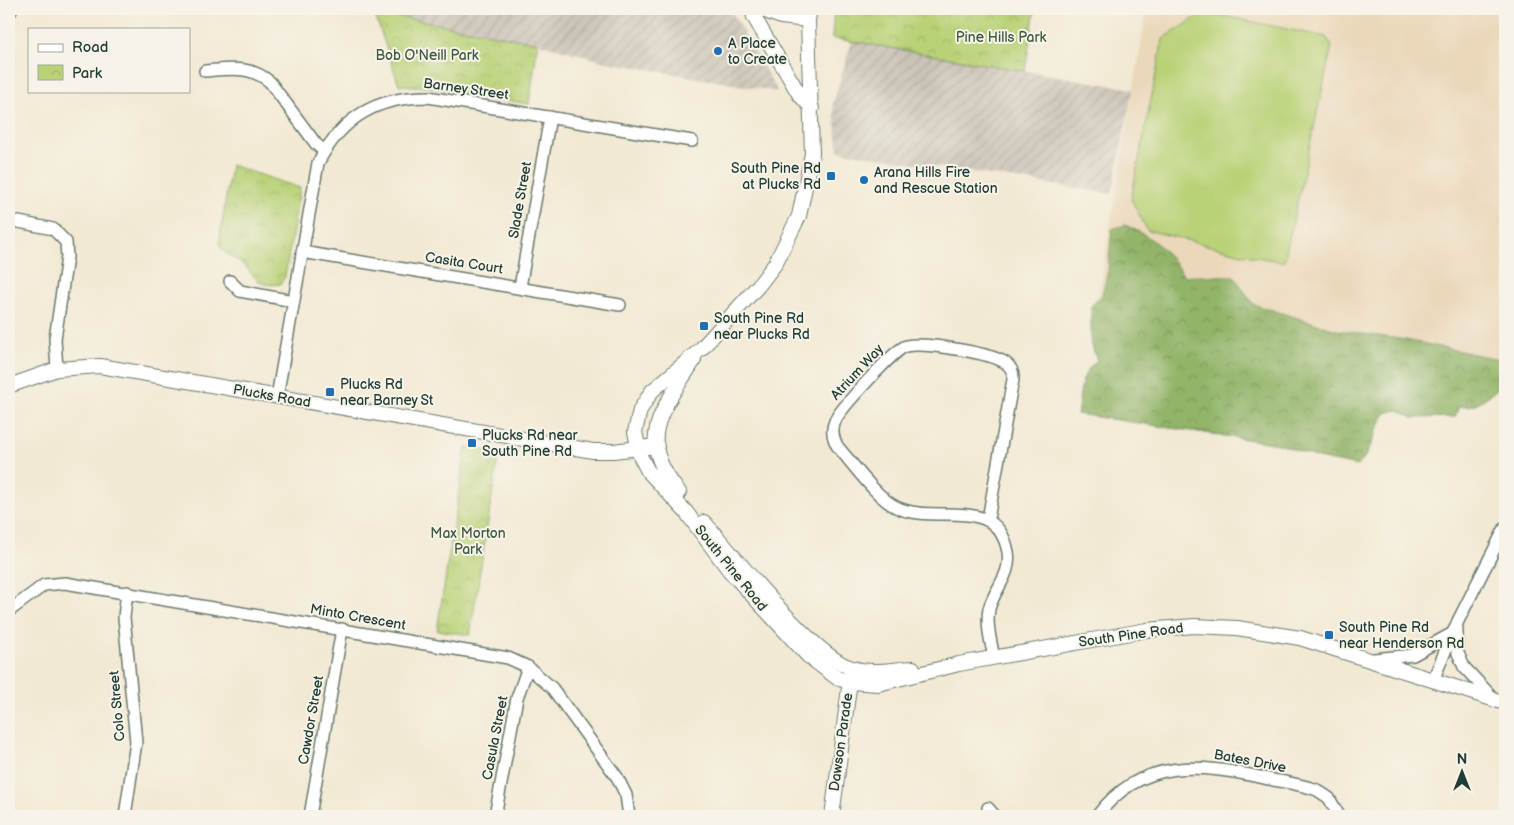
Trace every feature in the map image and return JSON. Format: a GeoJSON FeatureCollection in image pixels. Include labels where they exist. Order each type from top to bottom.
{"type":"FeatureCollection","features":[{"type":"Feature","properties":{"kind":"street"},"geometry":{"type":"LineString","coordinates":[[9,14],[12,9]]}},
{"type":"Feature","properties":{"kind":"street"},"geometry":{"type":"LineString","coordinates":[[752,9],[754,17],[799,94],[812,108]]}},
{"type":"Feature","properties":{"kind":"street"},"geometry":{"type":"LineString","coordinates":[[760,9],[781,18],[809,14]]}},
{"type":"Feature","properties":{"kind":"street","name":"South Pine Road"},"geometry":{"type":"LineString","coordinates":[[809,14],[812,154],[808,181],[799,216],[791,235],[760,285],[700,350],[666,378],[645,402],[635,424],[637,448],[648,471],[686,512],[729,570],[817,665],[837,678],[850,682],[878,684],[959,664],[1147,630],[1194,626],[1267,632],[1300,638],[1500,701]]}},
{"type":"Feature","properties":{"kind":"street"},"geometry":{"type":"LineString","coordinates":[[205,71],[234,68],[261,74],[270,82],[324,152]]}},
{"type":"Feature","properties":{"kind":"street","name":"Barney Street"},"geometry":{"type":"LineString","coordinates":[[277,397],[318,162],[335,135],[349,121],[387,101],[406,97],[428,97],[692,141]]}},
{"type":"Feature","properties":{"kind":"street","name":"Slade Street"},"geometry":{"type":"LineString","coordinates":[[520,287],[550,117]]}},
{"type":"Feature","properties":{"kind":"street"},"geometry":{"type":"LineString","coordinates":[[9,220],[53,228],[66,242],[67,257],[55,339],[57,369]]}},
{"type":"Feature","properties":{"kind":"street","name":"Casita Court"},"geometry":{"type":"LineString","coordinates":[[302,252],[620,305]]}},
{"type":"Feature","properties":{"kind":"street"},"geometry":{"type":"LineString","coordinates":[[230,281],[240,291],[293,300]]}},
{"type":"Feature","properties":{"kind":"street","name":"Atrium Way"},"geometry":{"type":"LineString","coordinates":[[924,345],[994,357],[1005,362],[1012,371],[1012,385],[988,520],[976,516],[908,511],[897,507],[885,499],[836,444],[833,430],[838,414],[889,357],[902,348],[924,345]]}},
{"type":"Feature","properties":{"kind":"street","name":"South Pine Road"},"geometry":{"type":"LineString","coordinates":[[700,350],[662,408],[657,428],[657,446],[667,477],[697,514],[811,640],[828,654],[851,668],[878,671],[959,664]]}},
{"type":"Feature","properties":{"kind":"street","name":"Plucks Road"},"geometry":{"type":"LineString","coordinates":[[9,386],[57,369],[100,366],[593,451],[657,446]]}},
{"type":"Feature","properties":{"kind":"street"},"geometry":{"type":"LineString","coordinates":[[988,520],[1001,532],[1009,558],[1006,574],[988,614],[994,658]]}},
{"type":"Feature","properties":{"kind":"street"},"geometry":{"type":"LineString","coordinates":[[1433,680],[1458,621],[1505,528]]}},
{"type":"Feature","properties":{"kind":"street","name":"Minto Crescent"},"geometry":{"type":"LineString","coordinates":[[9,611],[35,591],[51,583],[65,583],[497,656],[528,666],[552,688],[616,777],[626,796],[629,816]]}},
{"type":"Feature","properties":{"kind":"street","name":"Colo Street"},"geometry":{"type":"LineString","coordinates":[[125,816],[136,742],[124,617],[127,592]]}},
{"type":"Feature","properties":{"kind":"street"},"geometry":{"type":"LineString","coordinates":[[1458,621],[1457,651],[1464,667],[1500,701]]}},
{"type":"Feature","properties":{"kind":"street","name":"Cawdor Street"},"geometry":{"type":"LineString","coordinates":[[310,816],[342,629]]}},
{"type":"Feature","properties":{"kind":"street"},"geometry":{"type":"LineString","coordinates":[[1362,659],[1390,659],[1413,655],[1453,632]]}},
{"type":"Feature","properties":{"kind":"street","name":"Casula Street"},"geometry":{"type":"LineString","coordinates":[[495,816],[517,698],[528,666]]}},
{"type":"Feature","properties":{"kind":"street","name":"Dawson Parade"},"geometry":{"type":"LineString","coordinates":[[832,816],[851,668]]}},
{"type":"Feature","properties":{"kind":"street","name":"Bates Drive"},"geometry":{"type":"LineString","coordinates":[[1097,816],[1117,795],[1141,780],[1176,769],[1202,767],[1227,770],[1312,788],[1329,798],[1339,816]]}},
{"type":"Feature","properties":{"kind":"shaded area"},"geometry":{"type":"Polygon","coordinates":[[[351,9],[730,9],[778,92],[606,62],[538,43],[351,9]]]}},
{"type":"Feature","properties":{"kind":"shaded area"},"geometry":{"type":"Polygon","coordinates":[[[1147,9],[1505,9],[1505,371],[1097,304],[1147,9]]]}},
{"type":"Feature","properties":{"kind":"shaded area"},"geometry":{"type":"Polygon","coordinates":[[[852,41],[1133,89],[1112,194],[839,151],[833,104],[852,41]]]}},
{"type":"Feature","properties":{"kind":"green space","name":"Pine Hills Park"},"geometry":{"type":"Polygon","coordinates":[[[834,9],[1035,9],[1025,71],[832,38],[834,9]]]}},
{"type":"Feature","properties":{"kind":"green space","name":"Bob O'Neill Park"},"geometry":{"type":"Polygon","coordinates":[[[374,12],[538,43],[529,104],[427,87],[399,85],[374,12]]]}},
{"type":"Feature","properties":{"kind":"green space"},"geometry":{"type":"Polygon","coordinates":[[[1205,12],[1326,37],[1332,46],[1284,262],[1246,255],[1147,230],[1131,199],[1163,39],[1205,12]]]}},
{"type":"Feature","properties":{"kind":"green space"},"geometry":{"type":"Polygon","coordinates":[[[231,165],[300,188],[285,277],[280,284],[266,284],[257,280],[241,263],[225,253],[219,243],[231,165]]]}},
{"type":"Feature","properties":{"kind":"green space"},"geometry":{"type":"Polygon","coordinates":[[[1125,225],[1159,246],[1184,276],[1234,276],[1253,304],[1336,330],[1406,340],[1503,360],[1505,361],[1505,382],[1478,403],[1459,406],[1455,417],[1413,418],[1398,410],[1385,413],[1370,447],[1358,466],[1318,458],[1279,444],[1077,414],[1084,378],[1091,366],[1097,361],[1091,342],[1091,306],[1102,295],[1108,271],[1112,229],[1125,225]]]}},
{"type":"Feature","properties":{"kind":"green space","name":"Max Morton Park"},"geometry":{"type":"Polygon","coordinates":[[[466,447],[499,452],[470,635],[437,630],[466,447]]]}},
{"type":"Feature","properties":{"kind":"place","name":"A Place to Create"},"geometry":{"type":"Point","coordinates":[718,51]}},
{"type":"Feature","properties":{"kind":"place","name":"South Pine Rd at Plucks Rd"},"geometry":{"type":"Point","coordinates":[831,176]}},
{"type":"Feature","properties":{"kind":"place","name":"Arana Hills Fire and Rescue Station"},"geometry":{"type":"Point","coordinates":[864,180]}},
{"type":"Feature","properties":{"kind":"place","name":"South Pine Rd near Plucks Rd"},"geometry":{"type":"Point","coordinates":[704,326]}},
{"type":"Feature","properties":{"kind":"place","name":"Plucks Rd near Barney St"},"geometry":{"type":"Point","coordinates":[330,392]}},
{"type":"Feature","properties":{"kind":"place","name":"Plucks Rd near South Pine Rd"},"geometry":{"type":"Point","coordinates":[472,443]}},
{"type":"Feature","properties":{"kind":"place","name":"South Pine Rd near Henderson Rd"},"geometry":{"type":"Point","coordinates":[1329,635]}}]}
